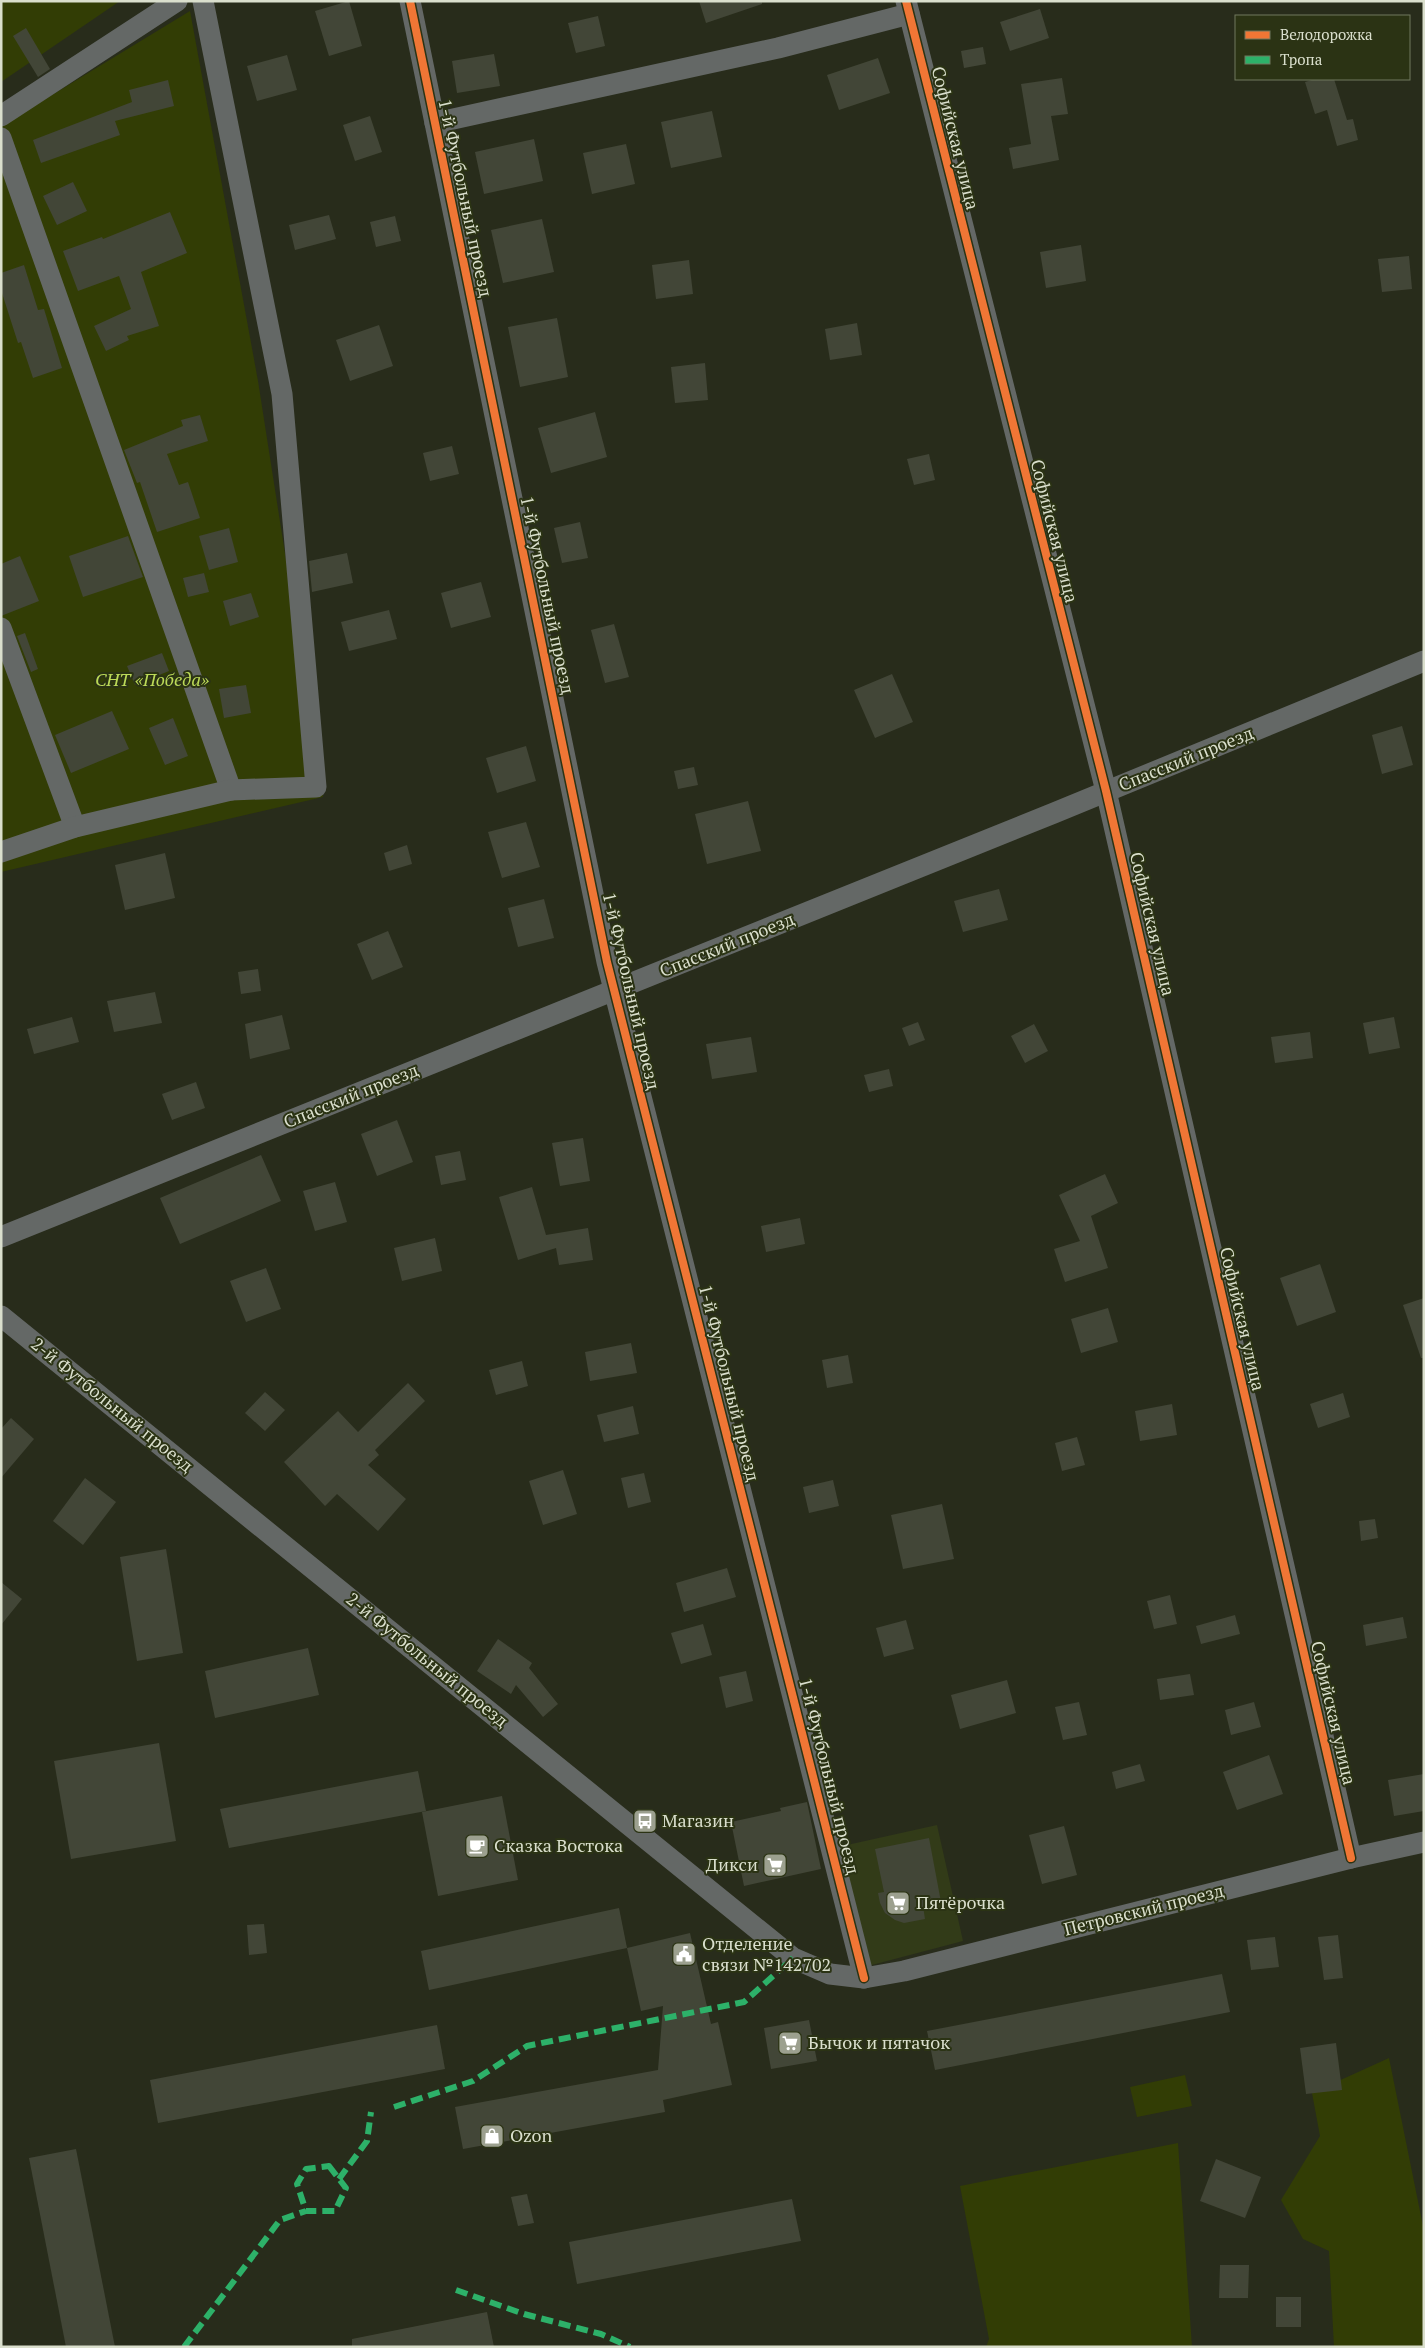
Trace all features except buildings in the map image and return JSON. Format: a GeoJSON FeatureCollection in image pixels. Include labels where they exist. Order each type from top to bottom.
{"type":"FeatureCollection","features":[{"type":"Feature","properties":{"kind":"street"},"geometry":{"type":"LineString","coordinates":[[1,116],[178,1]]}},
{"type":"Feature","properties":{"kind":"street"},"geometry":{"type":"LineString","coordinates":[[1,852],[75,827],[231,790],[316,787],[282,394],[203,1]]}},
{"type":"Feature","properties":{"kind":"street","name":"1-й Футбольный проезд"},"geometry":{"type":"LineString","coordinates":[[410,1],[613,990],[864,1978]]}},
{"type":"Feature","properties":{"kind":"street"},"geometry":{"type":"LineString","coordinates":[[434,123],[778,48],[907,8]]}},
{"type":"Feature","properties":{"kind":"street","name":"Софийская улица"},"geometry":{"type":"LineString","coordinates":[[907,8],[1106,791],[1351,1858]]}},
{"type":"Feature","properties":{"kind":"street"},"geometry":{"type":"LineString","coordinates":[[1,138],[231,790]]}},
{"type":"Feature","properties":{"kind":"street"},"geometry":{"type":"LineString","coordinates":[[1,628],[75,827]]}},
{"type":"Feature","properties":{"kind":"street","name":"Спасский проезд"},"geometry":{"type":"LineString","coordinates":[[1,1237],[1424,661]]}},
{"type":"Feature","properties":{"kind":"street","name":"2-й Футбольный проезд"},"geometry":{"type":"LineString","coordinates":[[1,1316],[793,1958],[830,1974],[864,1978]]}},
{"type":"Feature","properties":{"kind":"street","name":"Петровский проезд"},"geometry":{"type":"LineString","coordinates":[[864,1978],[904,1971],[1351,1858],[1424,1842]]}},
{"type":"Feature","properties":{"kind":"shaded area"},"geometry":{"type":"Polygon","coordinates":[[[937,1825],[963,1941],[868,1966],[838,1847],[937,1825]]]}},
{"type":"Feature","properties":{"kind":"green space"},"geometry":{"type":"Polygon","coordinates":[[[1,1],[120,1],[1,82],[1,1]]]}},
{"type":"Feature","properties":{"kind":"green space","name":"СНТ «Победа»"},"geometry":{"type":"Polygon","coordinates":[[[190,11],[258,381],[323,797],[1,872],[1,126],[190,11]]]}},
{"type":"Feature","properties":{"kind":"green space"},"geometry":{"type":"Polygon","coordinates":[[[1389,2058],[1424,2231],[1424,2347],[1334,2347],[1329,2251],[1303,2239],[1281,2200],[1320,2136],[1312,2093],[1389,2058]]]}},
{"type":"Feature","properties":{"kind":"green space"},"geometry":{"type":"Polygon","coordinates":[[[1185,2075],[1192,2106],[1137,2117],[1130,2087],[1185,2075]]]}},
{"type":"Feature","properties":{"kind":"green space"},"geometry":{"type":"Polygon","coordinates":[[[1178,2143],[1192,2347],[986,2347],[989,2339],[960,2186],[1178,2143]]]}},
{"type":"Feature","properties":{"kind":"marked path"},"geometry":{"type":"LineString","coordinates":[[394,2107],[473,2081],[527,2046],[744,2002],[793,1958]]}},
{"type":"Feature","properties":{"kind":"marked path"},"geometry":{"type":"LineString","coordinates":[[339,2179],[367,2141],[371,2112]]}},
{"type":"Feature","properties":{"kind":"marked path"},"geometry":{"type":"LineString","coordinates":[[329,2166],[346,2188],[335,2211],[306,2211],[297,2184],[306,2169],[329,2166]]}},
{"type":"Feature","properties":{"kind":"marked path"},"geometry":{"type":"LineString","coordinates":[[184,2347],[280,2220],[306,2211]]}},
{"type":"Feature","properties":{"kind":"marked path"},"geometry":{"type":"LineString","coordinates":[[456,2290],[524,2314],[601,2334],[630,2347]]}},
{"type":"Feature","properties":{"kind":"cycle path"},"geometry":{"type":"LineString","coordinates":[[410,1],[607,962],[864,1978]]}},
{"type":"Feature","properties":{"kind":"cycle path"},"geometry":{"type":"LineString","coordinates":[[906,1],[1106,791],[1351,1858]]}},
{"type":"Feature","properties":{"kind":"place","name":"Магазин"},"geometry":{"type":"Point","coordinates":[645,1821]}},
{"type":"Feature","properties":{"kind":"place","name":"Сказка Востока"},"geometry":{"type":"Point","coordinates":[477,1846]}},
{"type":"Feature","properties":{"kind":"place","name":"Дикси"},"geometry":{"type":"Point","coordinates":[775,1865]}},
{"type":"Feature","properties":{"kind":"place","name":"Пятёрочка"},"geometry":{"type":"Point","coordinates":[898,1903]}},
{"type":"Feature","properties":{"kind":"place","name":"Отделение связи №142702"},"geometry":{"type":"Point","coordinates":[684,1954]}},
{"type":"Feature","properties":{"kind":"place","name":"Бычок и пятачок"},"geometry":{"type":"Point","coordinates":[790,2043]}},
{"type":"Feature","properties":{"kind":"place","name":"Ozon"},"geometry":{"type":"Point","coordinates":[492,2136]}}]}
